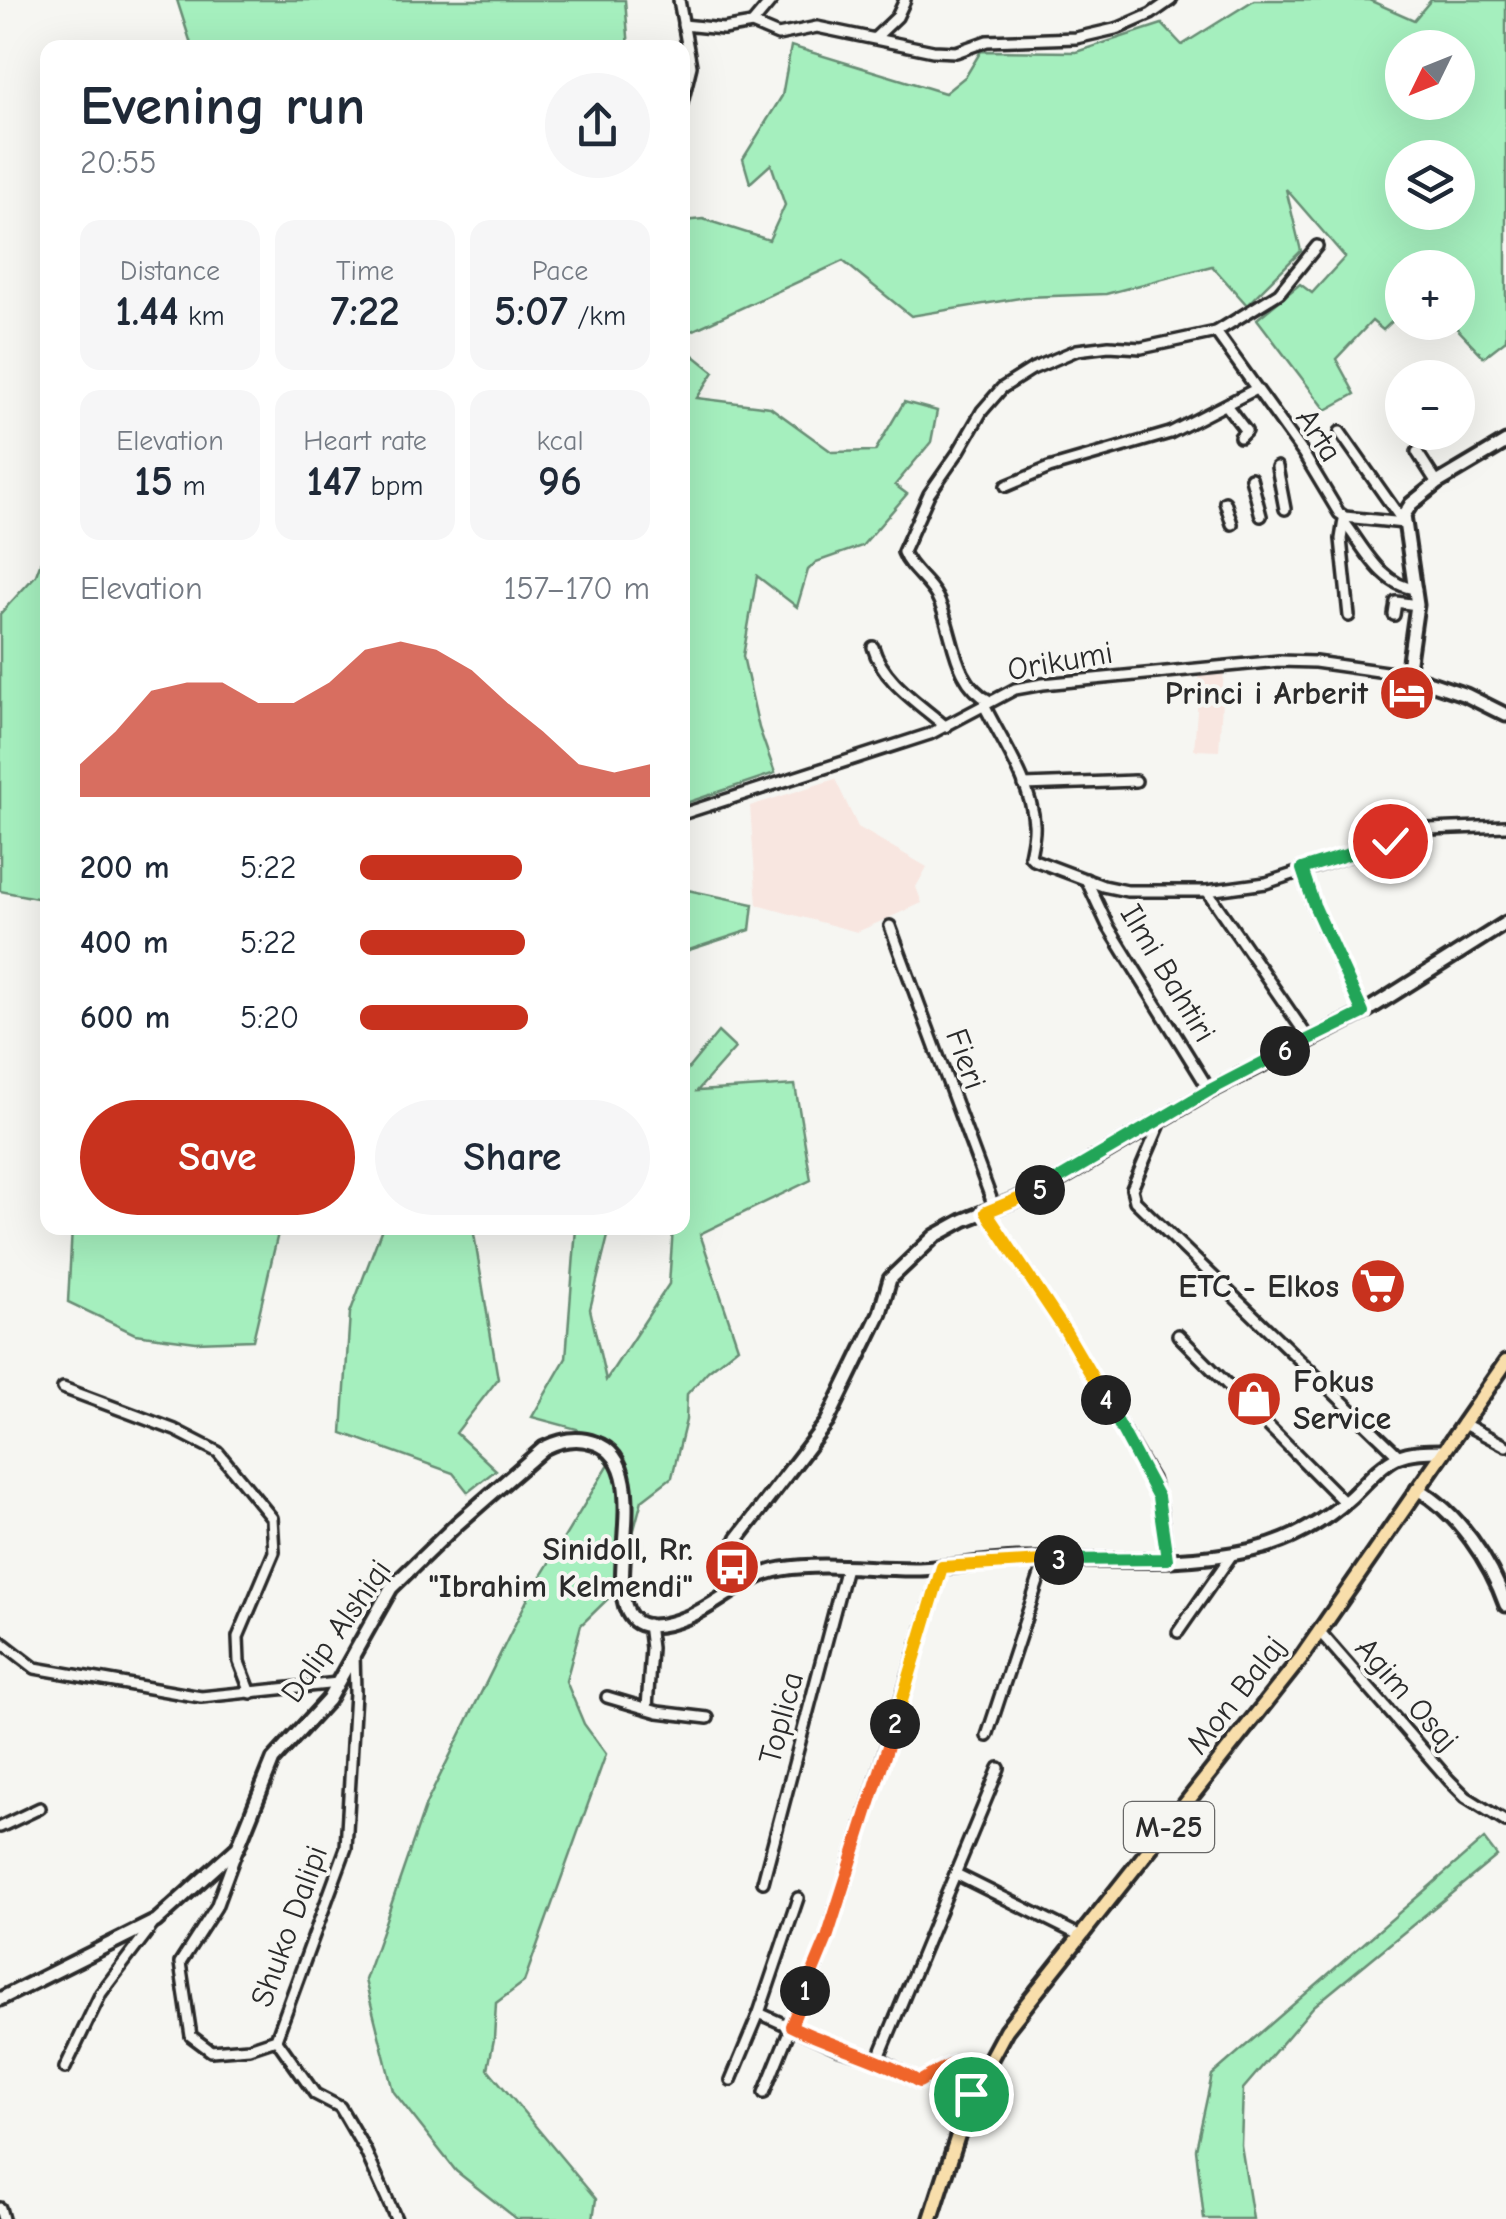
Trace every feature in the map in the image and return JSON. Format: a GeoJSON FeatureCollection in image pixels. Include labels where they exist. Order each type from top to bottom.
{"type":"FeatureCollection","features":[{"type":"Feature","properties":{"kind":"main road","name":"Mon Balaj"},"geometry":{"type":"LineString","coordinates":[[932,2219],[971,2094],[1006,2030],[1320,1632],[1506,1362]]}},
{"type":"Feature","properties":{"kind":"street"},"geometry":{"type":"LineString","coordinates":[[679,0],[686,40]]}},
{"type":"Feature","properties":{"kind":"street"},"geometry":{"type":"LineString","coordinates":[[752,24],[772,0]]}},
{"type":"Feature","properties":{"kind":"street"},"geometry":{"type":"LineString","coordinates":[[876,37],[897,18],[905,0]]}},
{"type":"Feature","properties":{"kind":"street"},"geometry":{"type":"LineString","coordinates":[[683,24],[724,29],[752,24],[778,35],[816,27],[915,48],[956,52],[987,40],[1076,38],[1135,22],[1171,0]]}},
{"type":"Feature","properties":{"kind":"street"},"geometry":{"type":"LineString","coordinates":[[1318,246],[1279,292],[1216,332],[1141,348],[1109,346],[1078,350],[1019,376],[1002,388],[982,411],[929,494],[903,552],[940,602],[966,682],[987,703],[1024,785],[1034,818],[1030,856],[1034,860],[1127,891],[1207,891],[1266,883],[1428,829],[1506,826]]}},
{"type":"Feature","properties":{"kind":"street","name":"Arta"},"geometry":{"type":"LineString","coordinates":[[1216,332],[1383,573],[1400,588],[1416,589]]}},
{"type":"Feature","properties":{"kind":"street"},"geometry":{"type":"LineString","coordinates":[[1006,486],[1048,468],[1170,433],[1256,389]]}},
{"type":"Feature","properties":{"kind":"street"},"geometry":{"type":"LineString","coordinates":[[1226,405],[1246,432],[1240,437]]}},
{"type":"Feature","properties":{"kind":"street"},"geometry":{"type":"LineString","coordinates":[[1340,432],[1404,523],[1417,605],[1407,674],[1506,714]]}},
{"type":"Feature","properties":{"kind":"street"},"geometry":{"type":"LineString","coordinates":[[1404,523],[1411,504],[1437,483],[1506,442]]}},
{"type":"Feature","properties":{"kind":"street"},"geometry":{"type":"LineString","coordinates":[[1417,452],[1437,483]]}},
{"type":"Feature","properties":{"kind":"street"},"geometry":{"type":"LineString","coordinates":[[1277,468],[1285,509]]}},
{"type":"Feature","properties":{"kind":"street"},"geometry":{"type":"LineString","coordinates":[[1251,478],[1262,516]]}},
{"type":"Feature","properties":{"kind":"street"},"geometry":{"type":"LineString","coordinates":[[1226,502],[1232,524]]}},
{"type":"Feature","properties":{"kind":"street"},"geometry":{"type":"LineString","coordinates":[[1349,616],[1341,539],[1344,519],[1404,523]]}},
{"type":"Feature","properties":{"kind":"street"},"geometry":{"type":"LineString","coordinates":[[1394,614],[1396,602],[1417,605]]}},
{"type":"Feature","properties":{"kind":"street"},"geometry":{"type":"LineString","coordinates":[[873,647],[888,676],[946,727]]}},
{"type":"Feature","properties":{"kind":"street","name":"Orikumi"},"geometry":{"type":"LineString","coordinates":[[690,811],[911,741],[946,727],[1015,689],[1279,661],[1407,674]]}},
{"type":"Feature","properties":{"kind":"street"},"geometry":{"type":"LineString","coordinates":[[1024,785],[1136,781]]}},
{"type":"Feature","properties":{"kind":"street"},"geometry":{"type":"LineString","coordinates":[[1302,869],[1363,1013]]}},
{"type":"Feature","properties":{"kind":"street","name":"Ilmi Bahtiri"},"geometry":{"type":"LineString","coordinates":[[1086,879],[1108,926],[1210,1090]]}},
{"type":"Feature","properties":{"kind":"street"},"geometry":{"type":"LineString","coordinates":[[1207,891],[1309,1039]]}},
{"type":"Feature","properties":{"kind":"street"},"geometry":{"type":"LineString","coordinates":[[726,1594],[726,1567],[731,1552],[828,1422],[880,1313],[890,1279],[934,1236],[1046,1187],[1210,1090],[1363,1013],[1506,923]]}},
{"type":"Feature","properties":{"kind":"street","name":"Fieri"},"geometry":{"type":"LineString","coordinates":[[890,926],[990,1211],[1152,1480],[1162,1509],[1167,1559]]}},
{"type":"Feature","properties":{"kind":"street"},"geometry":{"type":"LineString","coordinates":[[1162,1119],[1132,1189],[1134,1201],[1399,1456]]}},
{"type":"Feature","properties":{"kind":"street"},"geometry":{"type":"LineString","coordinates":[[1178,1335],[1344,1503]]}},
{"type":"Feature","properties":{"kind":"street"},"geometry":{"type":"LineString","coordinates":[[64,1388],[175,1430],[218,1452],[272,1518],[274,1552],[238,1636],[239,1662],[251,1693]]}},
{"type":"Feature","properties":{"kind":"street"},"geometry":{"type":"LineString","coordinates":[[1462,1422],[1506,1446]]}},
{"type":"Feature","properties":{"kind":"street","name":"Dalip Alshiqi"},"geometry":{"type":"LineString","coordinates":[[65,2068],[100,1993],[156,1921],[238,1847],[273,1760],[328,1700],[391,1588],[544,1448],[572,1440],[602,1446],[620,1461],[626,1500],[621,1597],[629,1615],[648,1624]]}},
{"type":"Feature","properties":{"kind":"street"},"geometry":{"type":"LineString","coordinates":[[647,1708],[651,1648],[648,1624],[686,1618],[763,1574],[783,1569],[1167,1559],[1233,1553],[1294,1535],[1344,1503],[1399,1456],[1426,1450],[1442,1452]]}},
{"type":"Feature","properties":{"kind":"street"},"geometry":{"type":"LineString","coordinates":[[1418,1490],[1465,1534],[1491,1569],[1506,1605]]}},
{"type":"Feature","properties":{"kind":"street"},"geometry":{"type":"LineString","coordinates":[[1178,1632],[1233,1553]]}},
{"type":"Feature","properties":{"kind":"street"},"geometry":{"type":"LineString","coordinates":[[987,1736],[1045,1560]]}},
{"type":"Feature","properties":{"kind":"street","name":"Toplica"},"geometry":{"type":"LineString","coordinates":[[763,1882],[846,1567]]}},
{"type":"Feature","properties":{"kind":"street"},"geometry":{"type":"LineString","coordinates":[[764,2093],[832,1921],[942,1567]]}},
{"type":"Feature","properties":{"kind":"street","name":"Agim Osaj"},"geometry":{"type":"LineString","coordinates":[[1320,1632],[1449,1780],[1466,1797],[1506,1822]]}},
{"type":"Feature","properties":{"kind":"street"},"geometry":{"type":"LineString","coordinates":[[0,1641],[36,1668],[201,1697],[338,1683]]}},
{"type":"Feature","properties":{"kind":"street","name":"Shuko Dalipi"},"geometry":{"type":"LineString","coordinates":[[238,1847],[216,1907],[180,1964],[191,2036],[210,2050],[250,2048],[276,2039],[346,1848],[354,1654]]}},
{"type":"Feature","properties":{"kind":"street"},"geometry":{"type":"LineString","coordinates":[[607,1697],[708,1718]]}},
{"type":"Feature","properties":{"kind":"street"},"geometry":{"type":"LineString","coordinates":[[878,2060],[999,1768]]}},
{"type":"Feature","properties":{"kind":"street"},"geometry":{"type":"LineString","coordinates":[[0,1827],[40,1808]]}},
{"type":"Feature","properties":{"kind":"street"},"geometry":{"type":"LineString","coordinates":[[956,1874],[1080,1935]]}},
{"type":"Feature","properties":{"kind":"street"},"geometry":{"type":"LineString","coordinates":[[732,2080],[798,1898]]}},
{"type":"Feature","properties":{"kind":"street","name":"Dalip Alshiqi"},"geometry":{"type":"LineString","coordinates":[[0,1999],[156,1921]]}},
{"type":"Feature","properties":{"kind":"street"},"geometry":{"type":"LineString","coordinates":[[759,2013],[837,2048],[878,2060],[919,2082],[957,2061],[974,2062],[984,2068]]}},
{"type":"Feature","properties":{"kind":"street"},"geometry":{"type":"LineString","coordinates":[[276,2039],[315,2094],[340,2107],[365,2150],[396,2219]]}},
{"type":"Feature","properties":{"kind":"street"},"geometry":{"type":"LineString","coordinates":[[0,2208],[3,2219]]}},
{"type":"Feature","properties":{"kind":"shaded area"},"geometry":{"type":"Polygon","coordinates":[[[1224,668],[1219,751],[1194,750],[1200,671],[1224,668]]]}},
{"type":"Feature","properties":{"kind":"shaded area"},"geometry":{"type":"Polygon","coordinates":[[[835,779],[858,827],[927,867],[916,887],[922,903],[857,932],[757,905],[750,806],[835,779]]]}},
{"type":"Feature","properties":{"kind":"green space"},"geometry":{"type":"Polygon","coordinates":[[[177,0],[625,0],[628,40],[190,40],[177,0]]]}},
{"type":"Feature","properties":{"kind":"green space"},"geometry":{"type":"Polygon","coordinates":[[[1254,0],[1369,0],[1414,20],[1431,0],[1506,0],[1506,340],[1484,357],[1468,340],[1475,340],[1475,250],[1385,250],[1385,328],[1372,321],[1336,359],[1355,394],[1326,410],[1257,319],[1300,284],[1312,293],[1345,257],[1286,189],[1301,251],[1247,305],[1212,266],[1106,294],[1026,297],[911,316],[843,261],[690,332],[690,220],[703,219],[769,240],[785,205],[771,164],[750,183],[743,159],[782,96],[791,46],[945,93],[966,76],[981,51],[1076,52],[1162,24],[1182,45],[1254,0]]]}},
{"type":"Feature","properties":{"kind":"green space"},"geometry":{"type":"Polygon","coordinates":[[[690,353],[714,372],[697,398],[770,407],[832,452],[875,451],[904,402],[937,411],[931,442],[895,485],[907,494],[862,546],[816,562],[808,570],[797,607],[757,576],[743,656],[759,728],[775,773],[690,802],[690,353]]]}},
{"type":"Feature","properties":{"kind":"green space"},"geometry":{"type":"Polygon","coordinates":[[[40,564],[40,899],[0,891],[0,614],[36,575],[40,564]]]}},
{"type":"Feature","properties":{"kind":"green space"},"geometry":{"type":"Polygon","coordinates":[[[690,890],[753,904],[750,930],[690,950],[690,890]]]}},
{"type":"Feature","properties":{"kind":"green space"},"geometry":{"type":"Polygon","coordinates":[[[718,1032],[735,1048],[697,1091],[795,1085],[811,1180],[700,1234],[738,1347],[687,1394],[686,1420],[672,1477],[642,1500],[618,1589],[581,1625],[566,1681],[584,1724],[606,1754],[524,1982],[496,2003],[488,2069],[596,2199],[593,2219],[517,2219],[456,2171],[393,2091],[365,1980],[426,1804],[530,1594],[609,1464],[577,1429],[532,1417],[566,1358],[575,1235],[608,1235],[590,1309],[606,1380],[669,1284],[672,1235],[690,1235],[690,1066],[718,1032]]]}},
{"type":"Feature","properties":{"kind":"green space"},"geometry":{"type":"Polygon","coordinates":[[[72,1235],[278,1235],[253,1340],[196,1342],[135,1334],[68,1302],[72,1235]]]}},
{"type":"Feature","properties":{"kind":"green space"},"geometry":{"type":"Polygon","coordinates":[[[379,1235],[474,1235],[498,1379],[456,1433],[496,1470],[468,1492],[453,1473],[342,1433],[350,1313],[379,1235]]]}},
{"type":"Feature","properties":{"kind":"green space"},"geometry":{"type":"Polygon","coordinates":[[[1484,1839],[1497,1856],[1314,2006],[1243,2089],[1241,2145],[1253,2219],[1204,2219],[1196,2149],[1212,2075],[1484,1839]]]}},
{"type":"Feature","properties":{"kind":"place","name":"Princi i Arberit"},"geometry":{"type":"Point","coordinates":[1407,693]}},
{"type":"Feature","properties":{"kind":"place","name":"ETC - Elkos"},"geometry":{"type":"Point","coordinates":[1378,1286]}},
{"type":"Feature","properties":{"kind":"place","name":"Fokus Service"},"geometry":{"type":"Point","coordinates":[1254,1399]}},
{"type":"Feature","properties":{"kind":"place","name":"Sinidoll, Rr. \"Ibrahim Kelmendi\""},"geometry":{"type":"Point","coordinates":[732,1567]}},
{"type":"Feature","properties":{"kind":"route"},"geometry":{"type":"LineString","coordinates":[[971,2094],[984,2068],[974,2062],[957,2061],[919,2082],[885,2062],[837,2048],[791,2026],[827,1938],[942,1567],[1017,1560],[1167,1559],[1162,1509],[1152,1480],[1066,1332],[986,1212],[1046,1187],[1210,1090],[1363,1013],[1302,869],[1390,841]]}}]}
